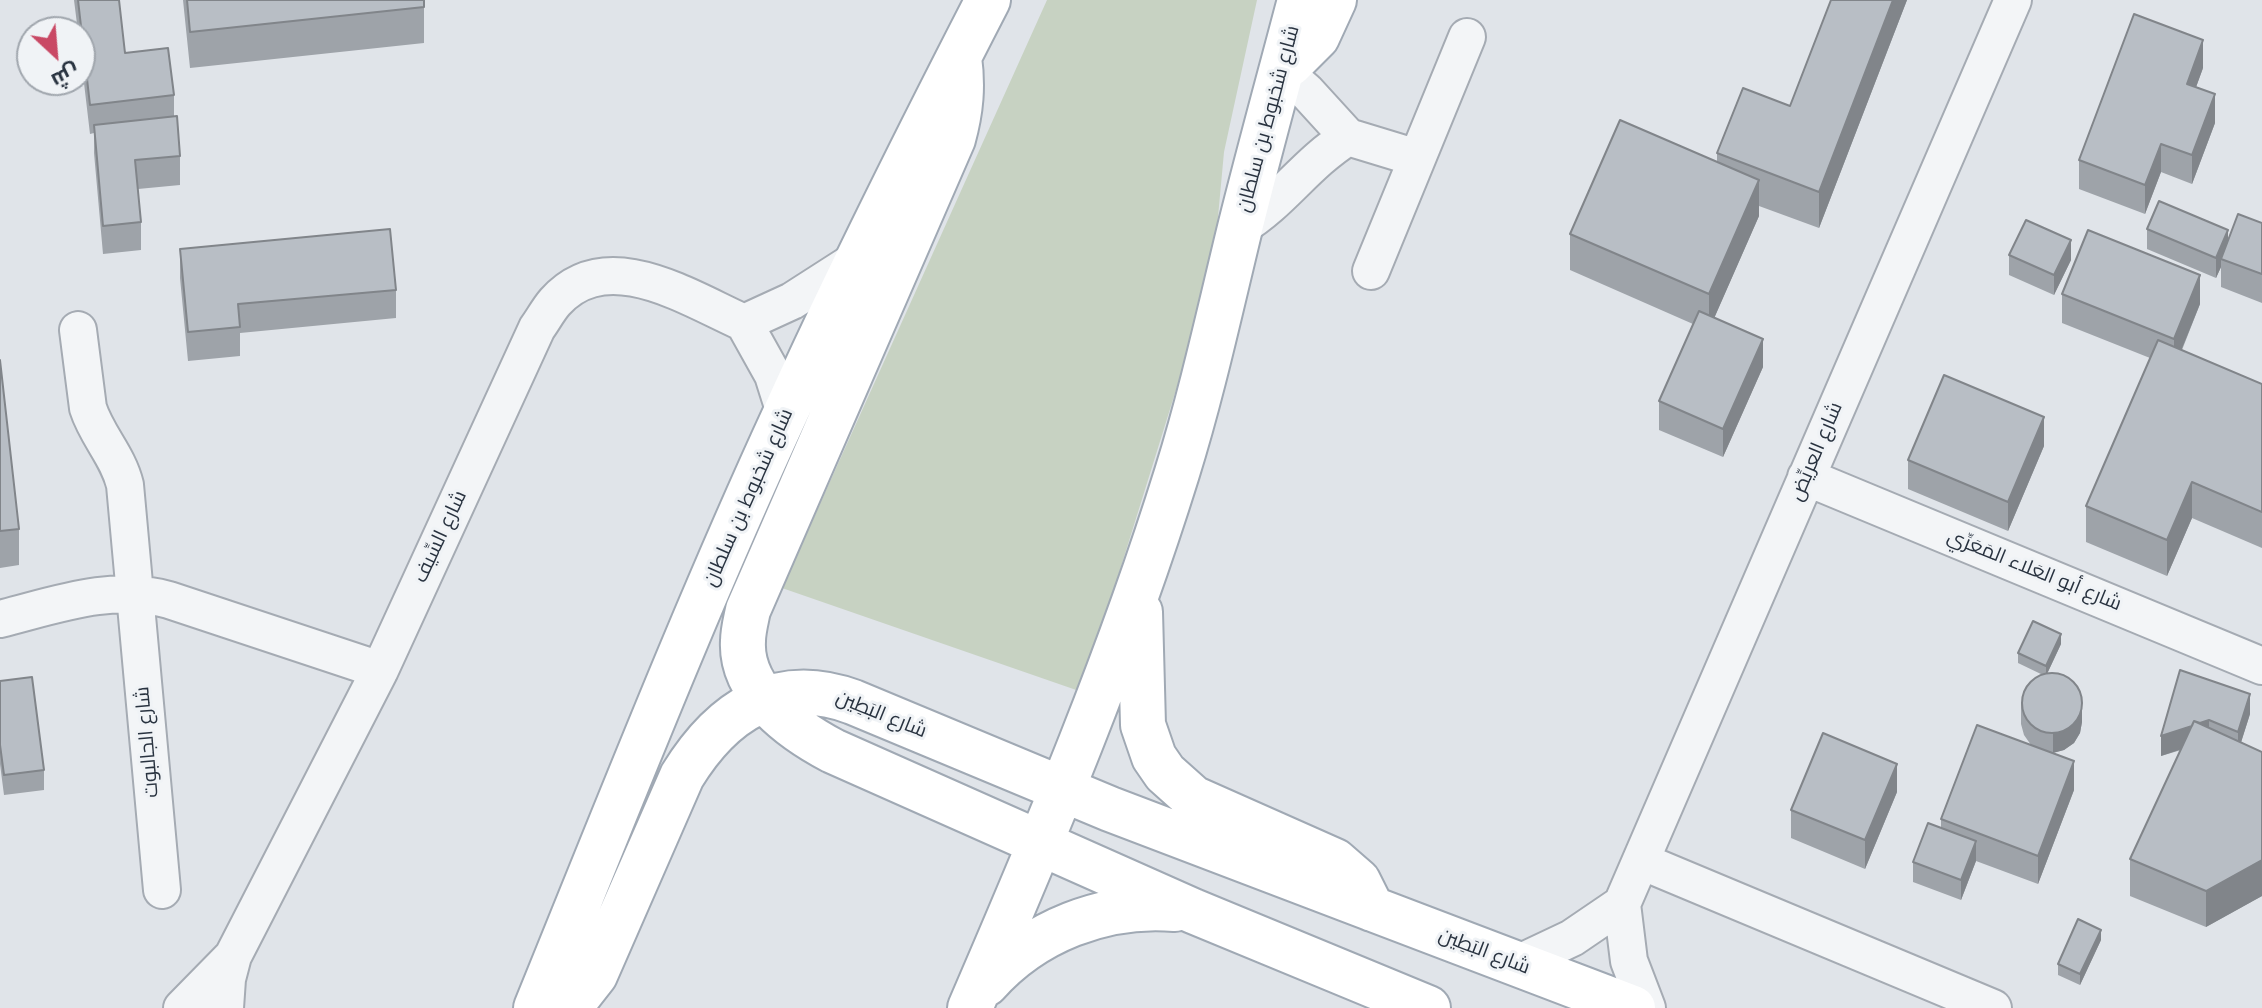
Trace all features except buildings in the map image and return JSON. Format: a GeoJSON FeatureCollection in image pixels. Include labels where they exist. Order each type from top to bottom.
{"type":"FeatureCollection","features":[{"type":"Feature","properties":{"kind":"main road","name":"شارع شخبوط بن سلطان"},"geometry":{"type":"LineString","coordinates":[[536,1008],[677,662],[785,413],[988,0]]}},
{"type":"Feature","properties":{"kind":"main road","name":"شارع شخبوط بن سلطان"},"geometry":{"type":"LineString","coordinates":[[972,1003],[1063,790],[1139,590],[1212,350],[1300,0]]}},
{"type":"Feature","properties":{"kind":"main road"},"geometry":{"type":"LineString","coordinates":[[1282,70],[1307,50],[1317,37],[1334,0]]}},
{"type":"Feature","properties":{"kind":"main road"},"geometry":{"type":"LineString","coordinates":[[959,57],[963,85],[953,139],[748,610],[742,643],[754,684],[796,730],[833,751],[1193,911],[1428,1008]]}},
{"type":"Feature","properties":{"kind":"main road"},"geometry":{"type":"LineString","coordinates":[[1139,590],[1143,725],[1147,742],[1165,773],[1193,798],[1335,861],[1358,881],[1372,909]]}},
{"type":"Feature","properties":{"kind":"main road","name":"شارع البَطِين"},"geometry":{"type":"LineString","coordinates":[[569,1008],[595,975],[682,776],[694,757],[724,723],[766,699],[790,692],[812,691],[832,694],[1063,790],[1633,1008]]}},
{"type":"Feature","properties":{"kind":"main road"},"geometry":{"type":"LineString","coordinates":[[972,1003],[996,973],[1021,951],[1049,934],[1080,921],[1130,910],[1193,911]]}},
{"type":"Feature","properties":{"kind":"street","name":"شارع العريِّض"},"geometry":{"type":"LineString","coordinates":[[1622,904],[2013,0]]}},
{"type":"Feature","properties":{"kind":"street"},"geometry":{"type":"LineString","coordinates":[[1371,271],[1467,37]]}},
{"type":"Feature","properties":{"kind":"street"},"geometry":{"type":"LineString","coordinates":[[1282,70],[1348,137],[1417,158]]}},
{"type":"Feature","properties":{"kind":"street"},"geometry":{"type":"LineString","coordinates":[[1241,227],[1270,206],[1312,162],[1348,137]]}},
{"type":"Feature","properties":{"kind":"street"},"geometry":{"type":"LineString","coordinates":[[785,413],[769,366],[744,323],[792,301],[859,258]]}},
{"type":"Feature","properties":{"kind":"street","name":"شارع السِّيف"},"geometry":{"type":"LineString","coordinates":[[225,1008],[227,979],[233,956],[380,670],[537,328],[556,301],[583,282],[615,275],[648,279],[744,323]]}},
{"type":"Feature","properties":{"kind":"street","name":"شارع الجالبوت"},"geometry":{"type":"LineString","coordinates":[[78,330],[88,408],[117,459],[125,485],[162,890]]}},
{"type":"Feature","properties":{"kind":"street","name":"شارع أبو العَلاء المَعَرِّي"},"geometry":{"type":"LineString","coordinates":[[1806,477],[2262,666]]}},
{"type":"Feature","properties":{"kind":"street"},"geometry":{"type":"LineString","coordinates":[[15,615],[93,596],[133,593],[169,600],[380,670]]}},
{"type":"Feature","properties":{"kind":"street"},"geometry":{"type":"LineString","coordinates":[[1641,861],[1993,1008]]}},
{"type":"Feature","properties":{"kind":"street"},"geometry":{"type":"LineString","coordinates":[[1517,964],[1572,938],[1622,904],[1629,961],[1647,1008]]}},
{"type":"Feature","properties":{"kind":"street","name":"شارع السِّيف"},"geometry":{"type":"LineString","coordinates":[[182,1008],[233,956]]}},
{"type":"Feature","properties":{"kind":"green space"},"geometry":{"type":"Polygon","coordinates":[[[1047,0],[1257,0],[1224,152],[1213,271],[1082,692],[782,588],[1047,0]]]}}]}
